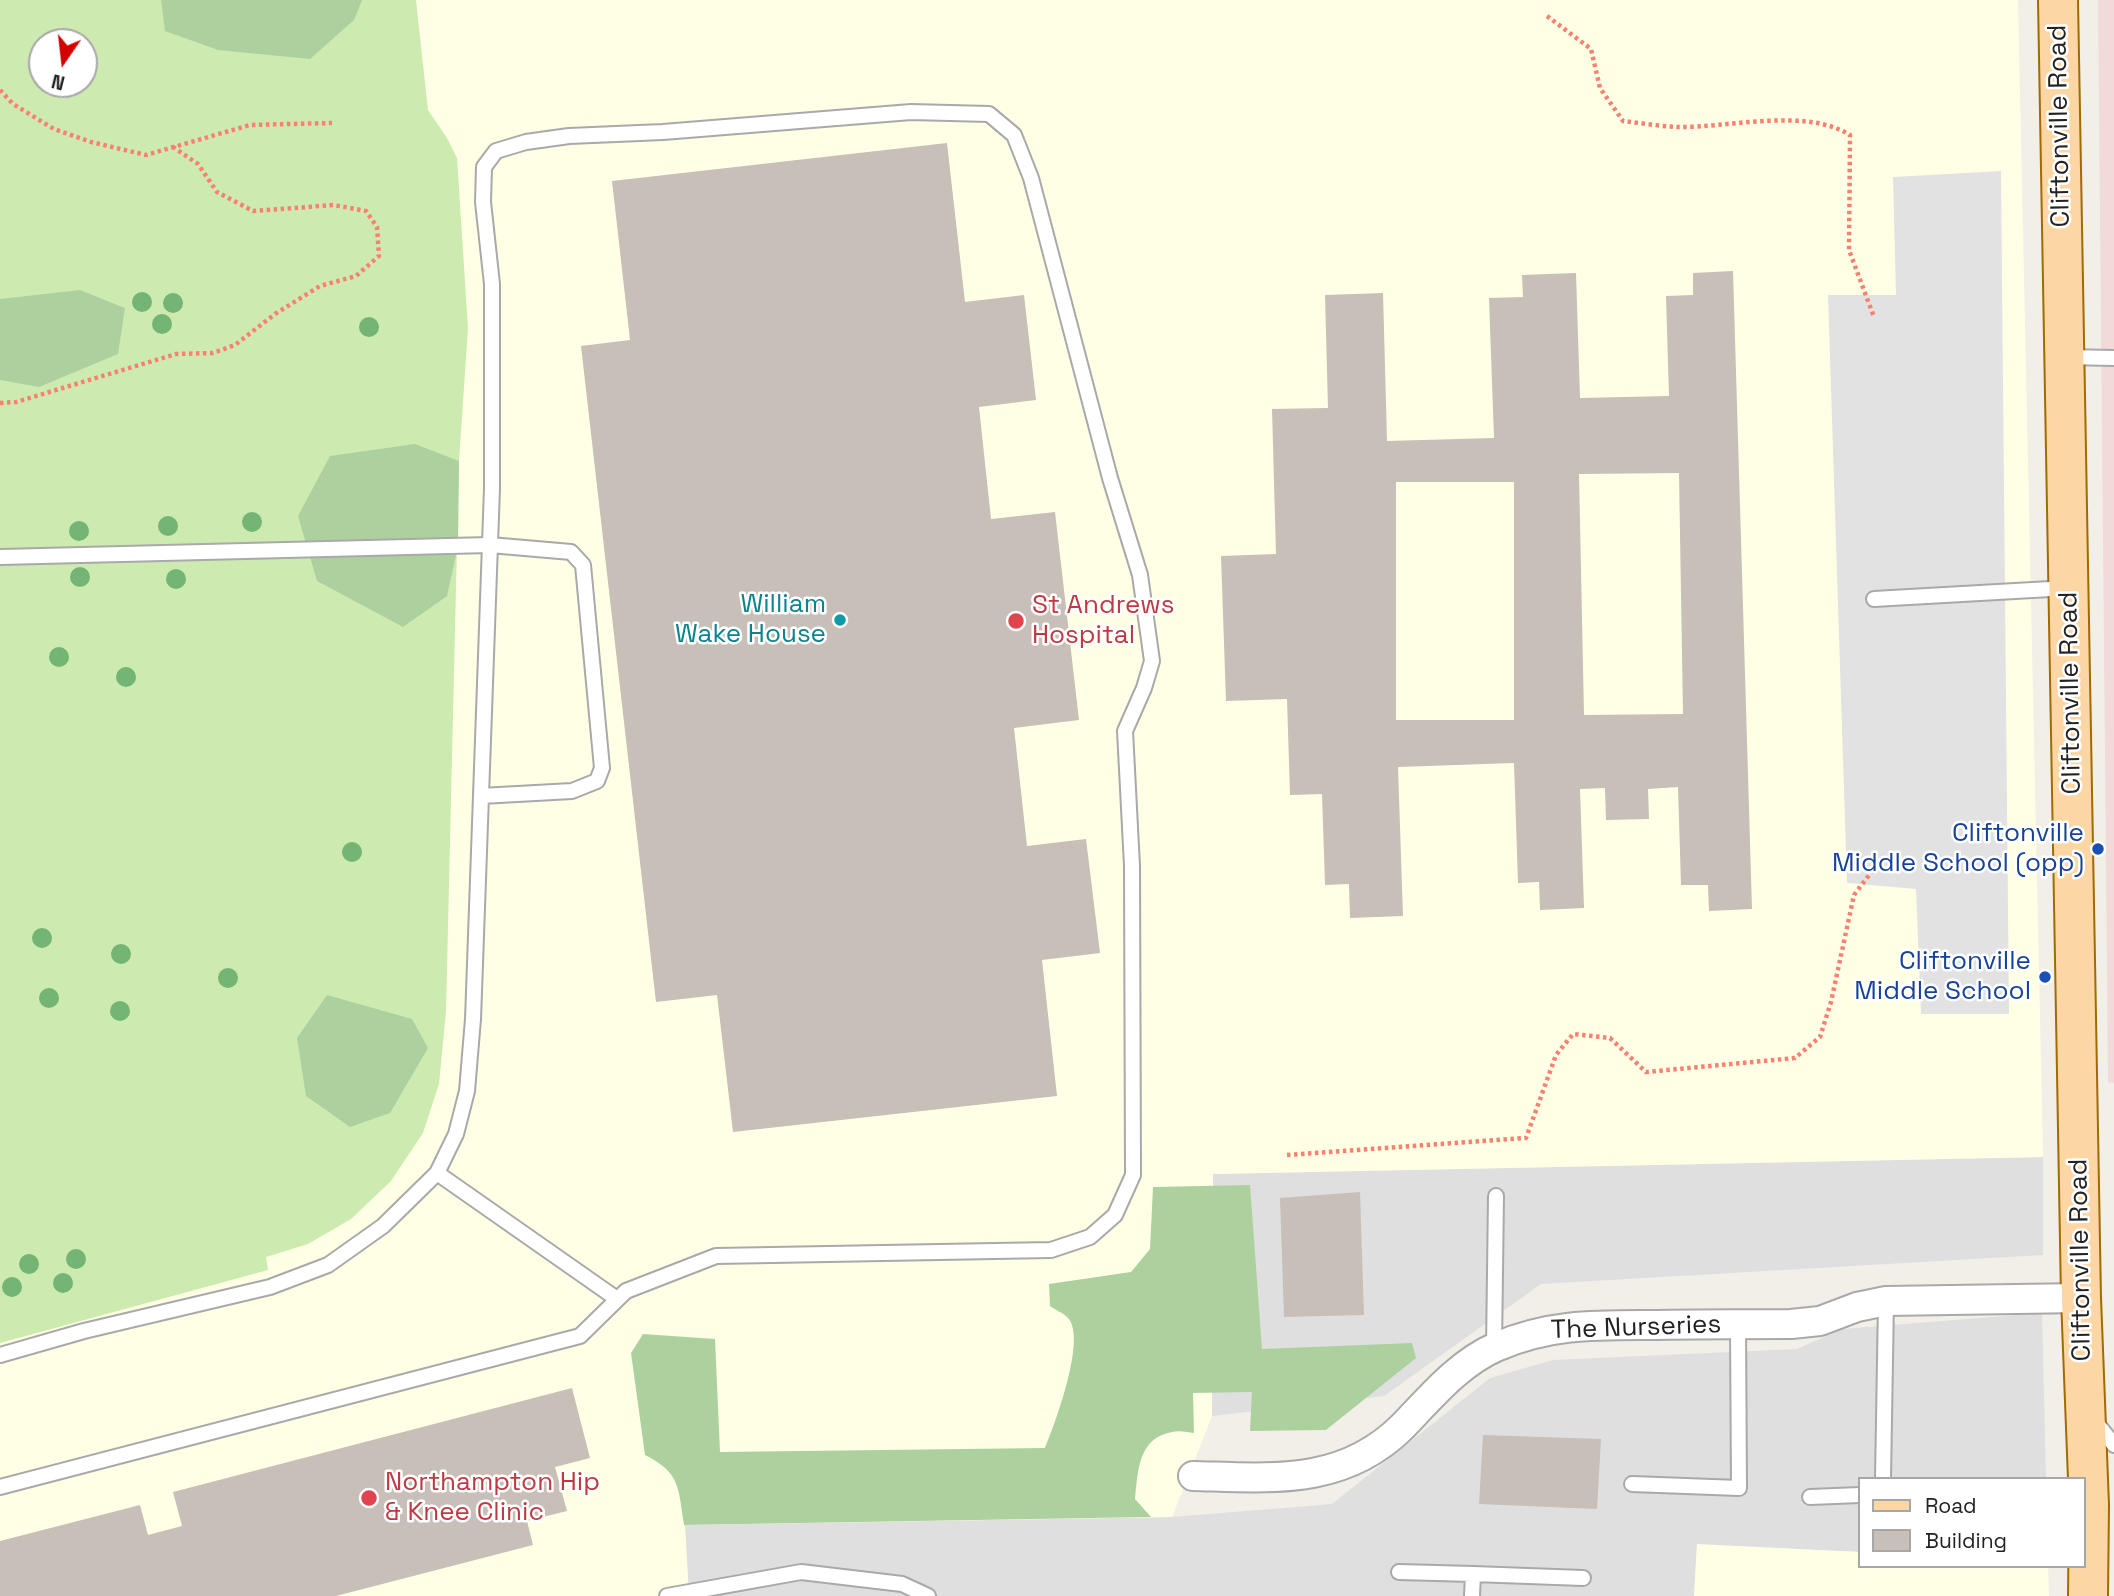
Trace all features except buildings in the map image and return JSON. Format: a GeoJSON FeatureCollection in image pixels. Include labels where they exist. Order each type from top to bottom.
{"type":"FeatureCollection","features":[{"type":"Feature","properties":{"kind":"main road","name":"Cliftonville Road"},"geometry":{"type":"LineString","coordinates":[[2059,0],[2081,1298],[2085,1409],[2095,1506],[2088,1596]]}},
{"type":"Feature","properties":{"kind":"street","name":"The Nurseries"},"geometry":{"type":"LineString","coordinates":[[1193,1476],[1278,1478],[1314,1474],[1343,1466],[1370,1454],[1471,1361],[1494,1348],[1535,1332],[1573,1325],[1791,1324],[1821,1321],[1857,1307],[1885,1301],[2081,1298]]}},
{"type":"Feature","properties":{"kind":"lane"},"geometry":{"type":"LineString","coordinates":[[0,1355],[84,1331],[270,1287],[328,1265],[383,1226],[437,1173],[456,1134],[467,1091],[473,1019],[490,545],[492,284],[483,202],[484,167],[496,151],[526,142],[569,136],[663,132],[911,112],[989,114],[1014,135],[1031,178],[1118,509],[1140,575],[1152,661],[1144,688],[1125,731],[1132,866],[1133,1174],[1115,1215],[1090,1237],[1051,1250],[716,1256],[626,1291],[580,1336],[0,1487]]}},
{"type":"Feature","properties":{"kind":"lane"},"geometry":{"type":"LineString","coordinates":[[2064,357],[2114,358]]}},
{"type":"Feature","properties":{"kind":"lane"},"geometry":{"type":"LineString","coordinates":[[0,557],[490,545],[571,552],[583,565],[602,768],[597,780],[572,791],[481,796]]}},
{"type":"Feature","properties":{"kind":"lane"},"geometry":{"type":"LineString","coordinates":[[1874,599],[2069,588]]}},
{"type":"Feature","properties":{"kind":"lane"},"geometry":{"type":"LineString","coordinates":[[437,1173],[617,1299]]}},
{"type":"Feature","properties":{"kind":"lane"},"geometry":{"type":"LineString","coordinates":[[1494,1348],[1496,1196]]}},
{"type":"Feature","properties":{"kind":"lane"},"geometry":{"type":"LineString","coordinates":[[1883,1477],[1885,1301]]}},
{"type":"Feature","properties":{"kind":"lane"},"geometry":{"type":"LineString","coordinates":[[1632,1484],[1739,1488],[1738,1324]]}},
{"type":"Feature","properties":{"kind":"lane"},"geometry":{"type":"LineString","coordinates":[[2085,1409],[2114,1446]]}},
{"type":"Feature","properties":{"kind":"lane"},"geometry":{"type":"LineString","coordinates":[[1810,1497],[1858,1495]]}},
{"type":"Feature","properties":{"kind":"lane"},"geometry":{"type":"LineString","coordinates":[[667,1596],[801,1572],[902,1584],[928,1596]]}},
{"type":"Feature","properties":{"kind":"lane"},"geometry":{"type":"LineString","coordinates":[[1399,1572],[1583,1578]]}},
{"type":"Feature","properties":{"kind":"lane"},"geometry":{"type":"LineString","coordinates":[[1472,1596],[1473,1574]]}},
{"type":"Feature","properties":{"kind":"path"},"geometry":{"type":"LineString","coordinates":[[1547,16],[1591,49],[1600,88],[1623,121],[1677,127],[1813,120],[1837,127],[1850,135],[1849,250],[1874,317]]}},
{"type":"Feature","properties":{"kind":"path"},"geometry":{"type":"LineString","coordinates":[[0,90],[13,104],[54,129],[91,142],[146,155],[250,125],[332,123]]}},
{"type":"Feature","properties":{"kind":"path"},"geometry":{"type":"LineString","coordinates":[[0,403],[16,402],[176,354],[213,353],[235,345],[275,314],[320,286],[356,275],[379,256],[377,227],[366,211],[334,205],[253,211],[217,192],[198,164],[173,147]]}},
{"type":"Feature","properties":{"kind":"path"},"geometry":{"type":"LineString","coordinates":[[1287,1155],[1526,1138],[1556,1055],[1573,1034],[1610,1038],[1646,1072],[1795,1058],[1820,1037],[1831,1002],[1854,895],[1882,858]]}},
{"type":"Feature","properties":{"kind":"shaded area","name":"St Andrews Hospital"},"geometry":{"type":"Polygon","coordinates":[[[0,0],[2018,0],[2043,1157],[1213,1174],[1212,1416],[1172,1517],[685,1525],[689,1596],[0,1596],[0,0]]]}},
{"type":"Feature","properties":{"kind":"shaded area"},"geometry":{"type":"Polygon","coordinates":[[[2098,0],[2114,0],[2114,1083],[2108,1082],[2098,0]]]}},
{"type":"Feature","properties":{"kind":"shaded area"},"geometry":{"type":"Polygon","coordinates":[[[2001,171],[2009,1014],[1921,1014],[1916,889],[1847,883],[1828,295],[1896,295],[1893,177],[2001,171]]]}},
{"type":"Feature","properties":{"kind":"shaded area"},"geometry":{"type":"Polygon","coordinates":[[[2043,1157],[2043,1255],[1541,1284],[1384,1396],[1212,1416],[1212,1174],[2043,1157]]]}},
{"type":"Feature","properties":{"kind":"shaded area"},"geometry":{"type":"Polygon","coordinates":[[[2042,1313],[2046,1477],[1858,1477],[1858,1552],[1697,1545],[1694,1596],[689,1596],[684,1525],[1172,1517],[1332,1504],[1490,1378],[1553,1360],[1797,1349],[1842,1329],[2042,1313]]]}},
{"type":"Feature","properties":{"kind":"shaded area"},"geometry":{"type":"Polygon","coordinates":[[[1697,1544],[1858,1552],[1858,1568],[2048,1568],[2049,1596],[1694,1596],[1697,1544]]]}},
{"type":"Feature","properties":{"kind":"green space"},"geometry":{"type":"Polygon","coordinates":[[[0,0],[416,0],[428,110],[457,158],[468,328],[459,461],[446,1011],[439,1084],[423,1133],[391,1181],[351,1219],[308,1244],[266,1257],[268,1270],[0,1343],[0,0]]]}},
{"type":"Feature","properties":{"kind":"green space"},"geometry":{"type":"Polygon","coordinates":[[[161,0],[362,0],[354,20],[310,59],[218,50],[165,31],[161,0]]]}},
{"type":"Feature","properties":{"kind":"green space"},"geometry":{"type":"Polygon","coordinates":[[[80,290],[125,308],[118,354],[39,387],[0,380],[0,299],[80,290]]]}},
{"type":"Feature","properties":{"kind":"green space"},"geometry":{"type":"Polygon","coordinates":[[[415,444],[459,461],[458,546],[447,596],[403,627],[317,581],[298,516],[330,456],[415,444]]]}},
{"type":"Feature","properties":{"kind":"green space"},"geometry":{"type":"Polygon","coordinates":[[[327,995],[412,1019],[428,1048],[390,1113],[350,1127],[306,1096],[297,1038],[327,995]]]}},
{"type":"Feature","properties":{"kind":"green space"},"geometry":{"type":"Polygon","coordinates":[[[1250,1185],[1262,1349],[1412,1343],[1416,1358],[1326,1430],[1250,1431],[1252,1392],[1193,1393],[1194,1433],[1177,1431],[1161,1435],[1152,1441],[1142,1457],[1135,1499],[1151,1517],[684,1525],[679,1491],[672,1475],[645,1455],[631,1353],[643,1334],[715,1339],[720,1452],[1045,1448],[1067,1381],[1074,1343],[1073,1328],[1068,1318],[1050,1306],[1049,1284],[1131,1272],[1150,1249],[1153,1187],[1250,1185]]]}},
{"type":"Feature","properties":{"kind":"place","name":"William Wake House"},"geometry":{"type":"Point","coordinates":[840,620]}},
{"type":"Feature","properties":{"kind":"place","name":"St Andrews Hospital"},"geometry":{"type":"Point","coordinates":[1016,621]}},
{"type":"Feature","properties":{"kind":"place","name":"Cliftonville Middle School (opp)"},"geometry":{"type":"Point","coordinates":[2098,849]}},
{"type":"Feature","properties":{"kind":"place","name":"Cliftonville Middle School"},"geometry":{"type":"Point","coordinates":[2045,977]}},
{"type":"Feature","properties":{"kind":"place","name":"Northampton Hip & Knee Clinic"},"geometry":{"type":"Point","coordinates":[369,1498]}}]}
